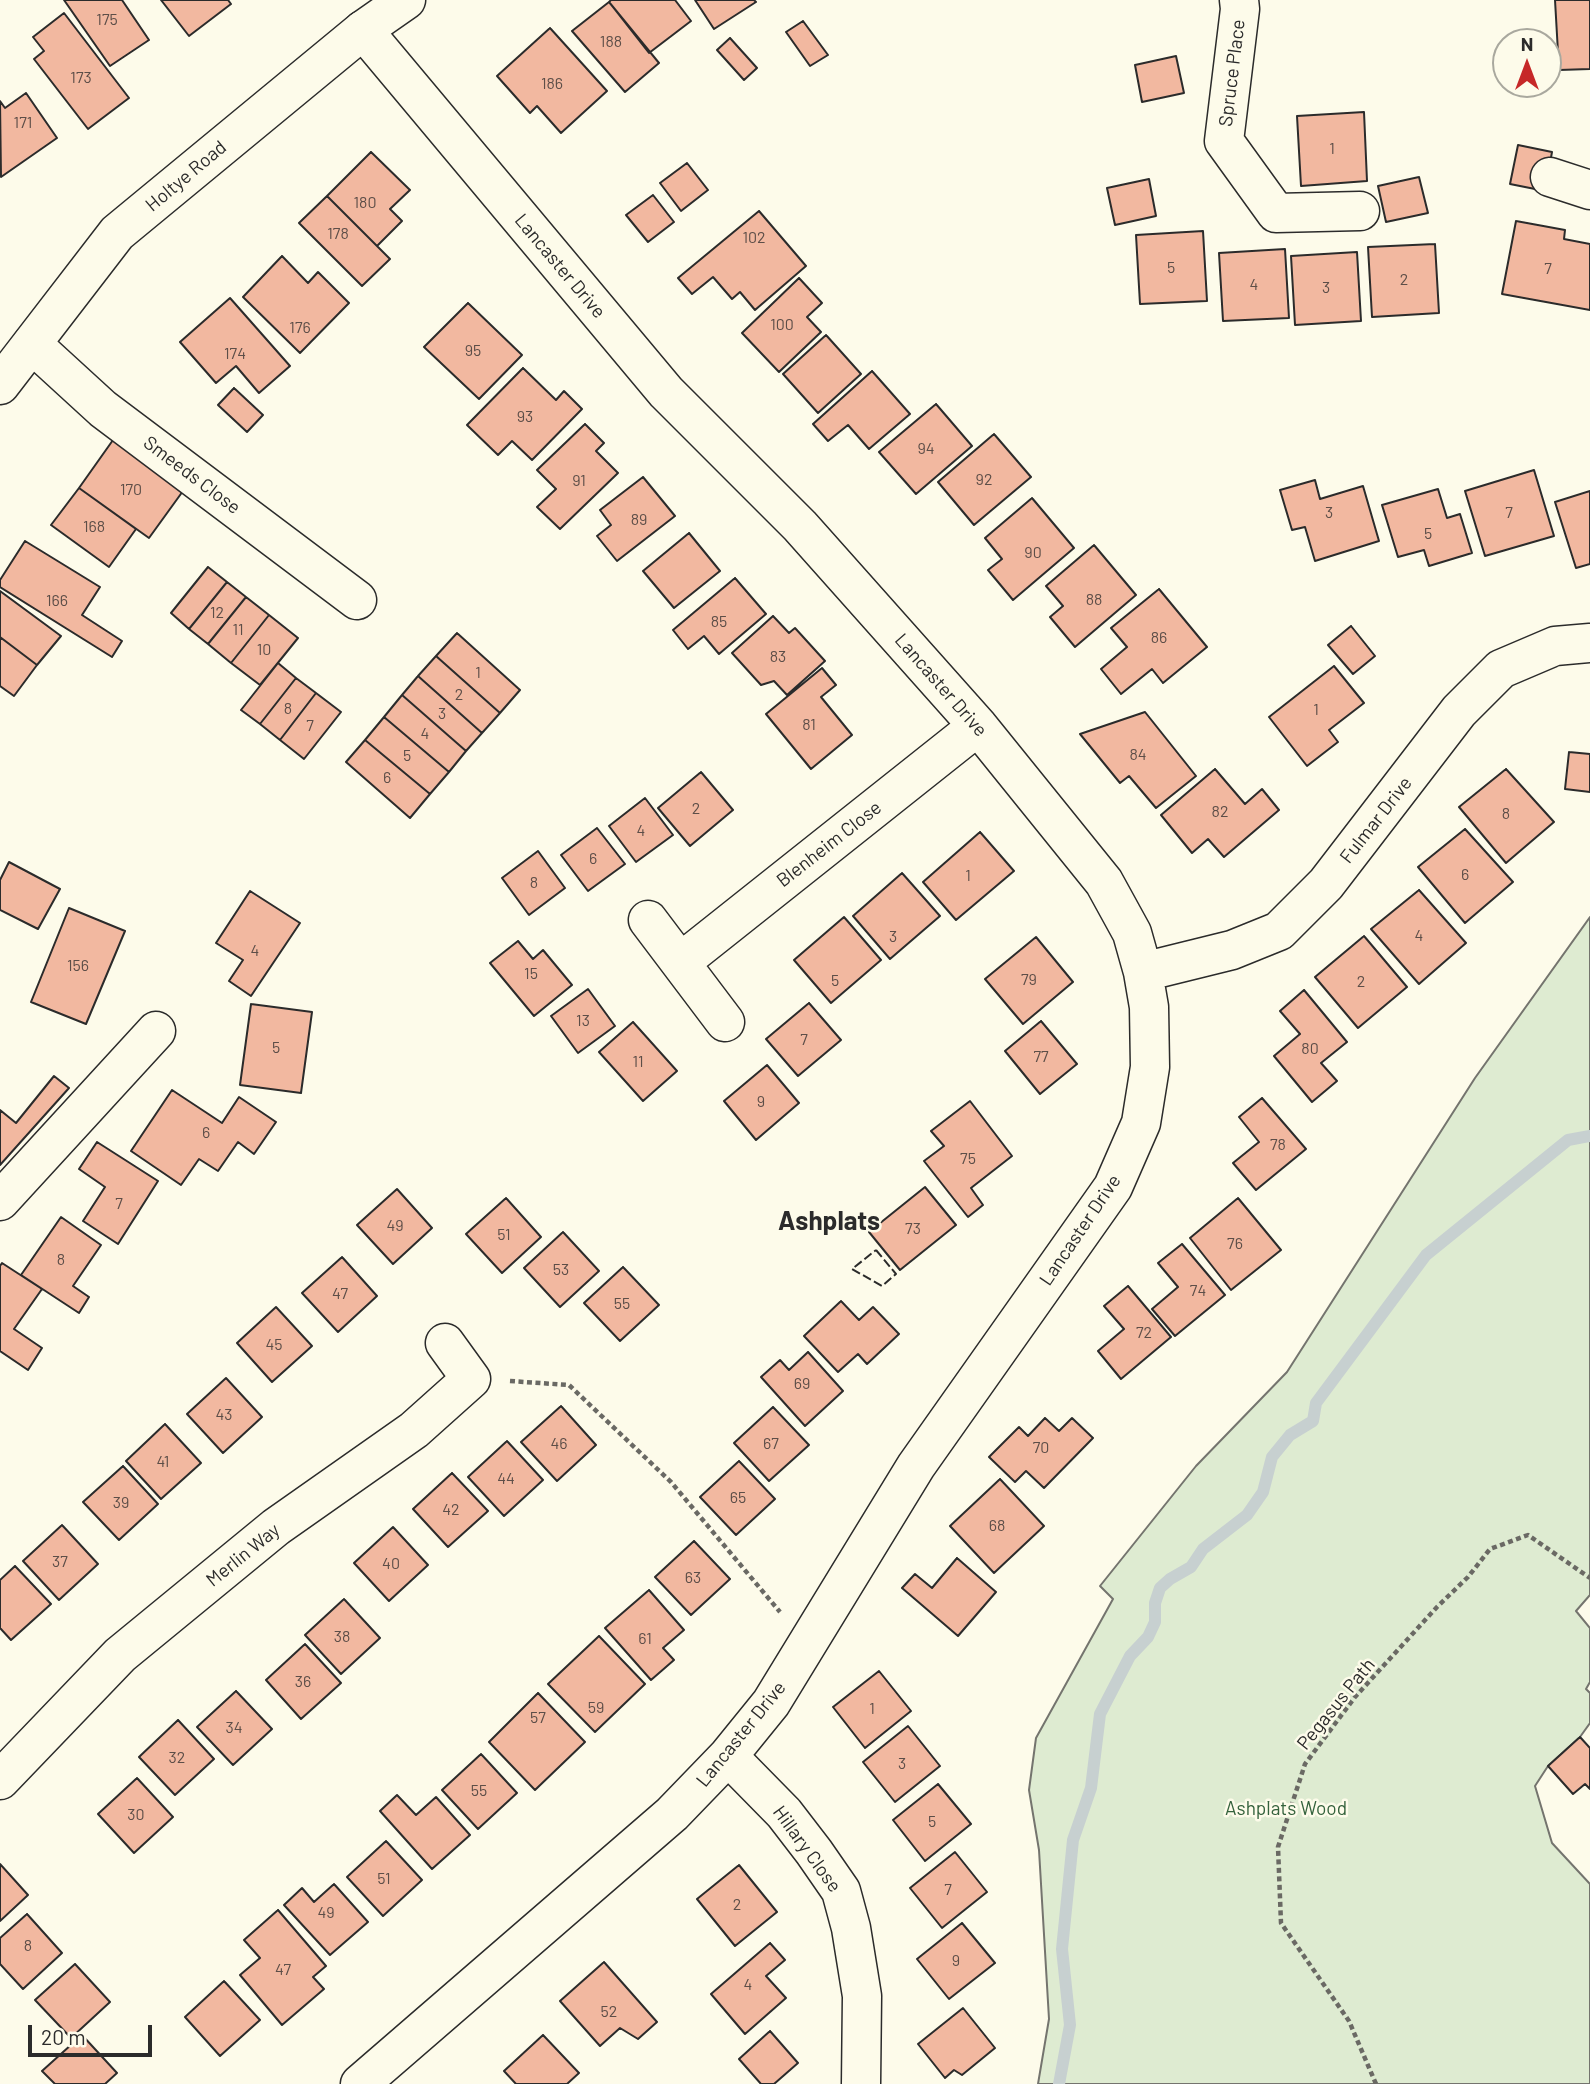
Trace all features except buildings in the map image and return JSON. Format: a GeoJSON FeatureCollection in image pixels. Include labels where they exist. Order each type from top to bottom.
{"type":"FeatureCollection","features":[{"type":"Feature","properties":{"kind":"street","name":"Holtye Road"},"geometry":{"type":"LineString","coordinates":[[0,385],[117,233],[363,30],[406,0]]}},
{"type":"Feature","properties":{"kind":"street","name":"Spruce Place"},"geometry":{"type":"LineString","coordinates":[[1239,0],[1224,141],[1276,213],[1360,211]]}},
{"type":"Feature","properties":{"kind":"street","name":"Lancaster Drive"},"geometry":{"type":"LineString","coordinates":[[360,2084],[672,1814],[728,1756],[771,1703],[916,1466],[1113,1187],[1141,1123],[1150,1068],[1149,1007],[1143,972],[1132,933],[1104,882],[978,726],[800,526],[666,392],[363,30]]}},
{"type":"Feature","properties":{"kind":"street"},"geometry":{"type":"LineString","coordinates":[[1550,177],[1590,190]]}},
{"type":"Feature","properties":{"kind":"street","name":"Smeeds Close"},"geometry":{"type":"LineString","coordinates":[[32,344],[103,409],[357,600]]}},
{"type":"Feature","properties":{"kind":"street","name":"Fulmar Drive"},"geometry":{"type":"LineString","coordinates":[[1143,972],[1232,950],[1279,931],[1326,884],[1459,711],[1501,670],[1555,646],[1590,643]]}},
{"type":"Feature","properties":{"kind":"street","name":"Blenheim Close"},"geometry":{"type":"LineString","coordinates":[[681,962],[978,726]]}},
{"type":"Feature","properties":{"kind":"street"},"geometry":{"type":"LineString","coordinates":[[648,920],[725,1022]]}},
{"type":"Feature","properties":{"kind":"street"},"geometry":{"type":"LineString","coordinates":[[0,1201],[156,1031]]}},
{"type":"Feature","properties":{"kind":"street"},"geometry":{"type":"LineString","coordinates":[[444,1343],[471,1379]]}},
{"type":"Feature","properties":{"kind":"street","name":"Merlin Way"},"geometry":{"type":"LineString","coordinates":[[0,1780],[120,1655],[276,1527],[414,1430],[471,1379]]}},
{"type":"Feature","properties":{"kind":"street","name":"Hillary Close"},"geometry":{"type":"LineString","coordinates":[[728,1756],[784,1813],[841,1891],[851,1928],[862,1996],[861,2084]]}},
{"type":"Feature","properties":{"kind":"path"},"geometry":{"type":"LineString","coordinates":[[471,1379],[569,1385],[671,1482],[807,1646]]}},
{"type":"Feature","properties":{"kind":"path","name":"Pegasus Path"},"geometry":{"type":"LineString","coordinates":[[1376,2084],[1349,2021],[1281,1923],[1278,1847],[1305,1764],[1355,1697],[1468,1577],[1490,1549],[1528,1535],[1590,1578]]}},
{"type":"Feature","properties":{"kind":"green space","name":"Ashplats Wood"},"geometry":{"type":"Polygon","coordinates":[[[1590,917],[1590,1595],[1576,1611],[1590,1628],[1590,1682],[1586,1689],[1590,1693],[1590,1723],[1580,1737],[1548,1766],[1535,1786],[1552,1843],[1590,1884],[1590,2084],[1038,2084],[1049,2019],[1039,1850],[1029,1790],[1036,1738],[1113,1599],[1100,1586],[1196,1466],[1287,1372],[1475,1078],[1590,917]]]}},
{"type":"Feature","properties":{"kind":"waterway"},"geometry":{"type":"LineString","coordinates":[[1059,2084],[1070,2025],[1062,1949],[1073,1840],[1091,1788],[1100,1714],[1130,1656],[1148,1637],[1155,1622],[1155,1603],[1160,1588],[1191,1567],[1203,1549],[1247,1515],[1263,1492],[1272,1457],[1290,1435],[1313,1421],[1316,1403],[1426,1255],[1568,1140],[1590,1136]]}},
{"type":"Feature","properties":{"kind":"fence"},"geometry":{"type":"LineString","coordinates":[[876,1250],[896,1274],[882,1286],[852,1269],[876,1250]]}},
{"type":"Feature","properties":{"kind":"district","name":"Ashplats"},"geometry":{"type":"Point","coordinates":[829,1221]}}]}
